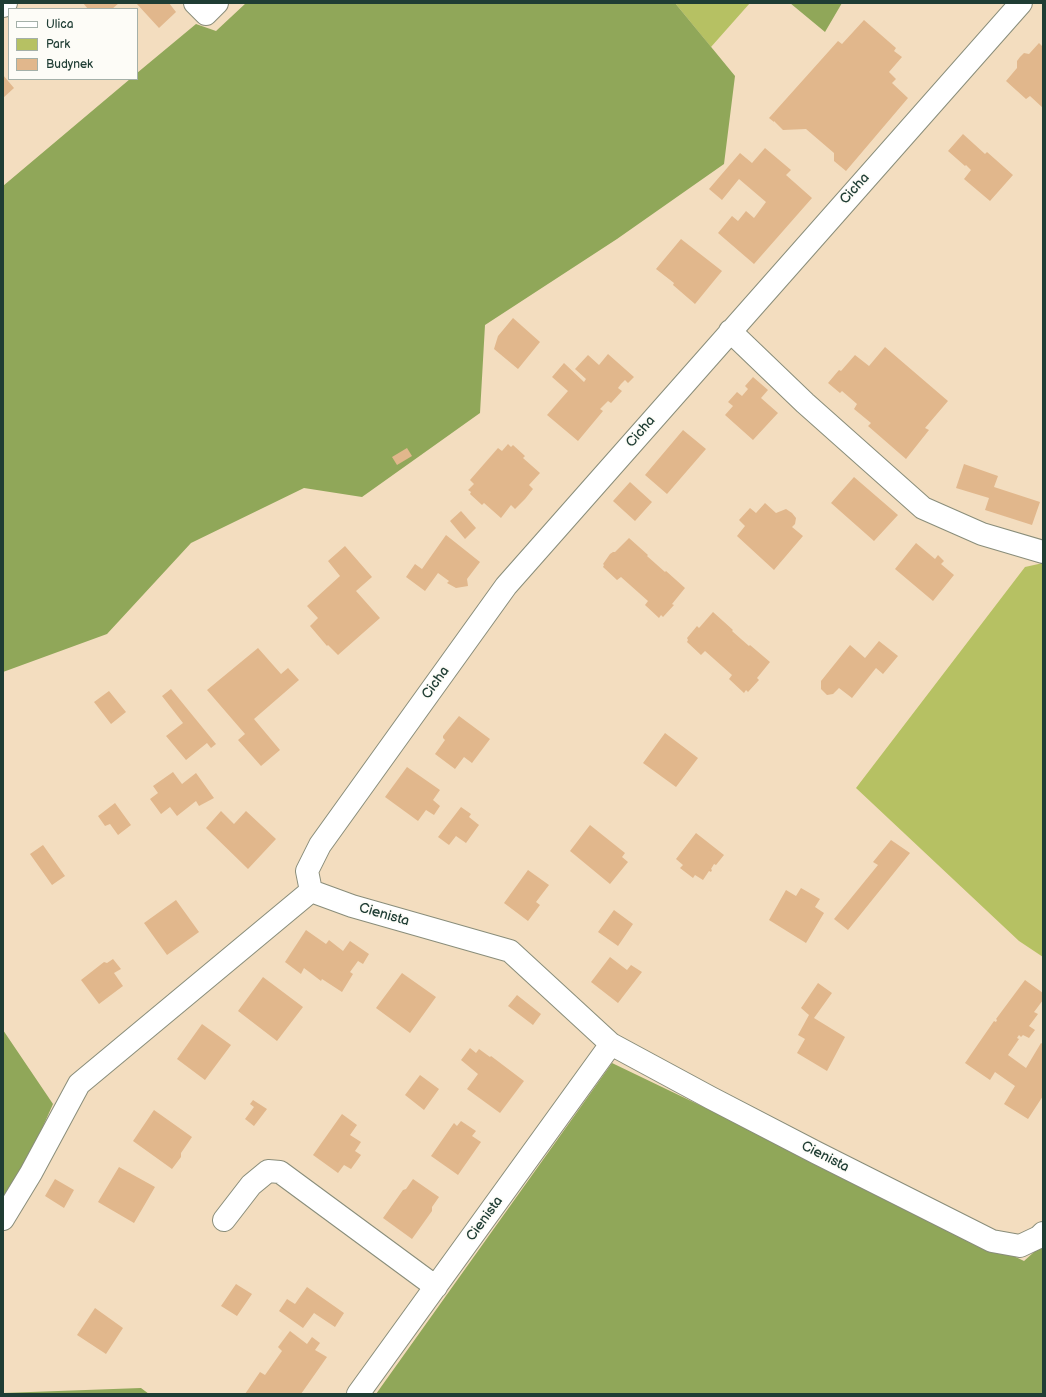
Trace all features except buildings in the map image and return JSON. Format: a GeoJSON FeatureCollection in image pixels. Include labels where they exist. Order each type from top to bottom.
{"type":"FeatureCollection","features":[{"type":"Feature","properties":{"kind":"street"},"geometry":{"type":"LineString","coordinates":[[3,6],[6,3]]}},
{"type":"Feature","properties":{"kind":"street"},"geometry":{"type":"LineString","coordinates":[[195,3],[206,14],[217,3]]}},
{"type":"Feature","properties":{"kind":"street","name":"Cicha"},"geometry":{"type":"LineString","coordinates":[[311,891],[307,871],[320,845],[506,586],[1021,3]]}},
{"type":"Feature","properties":{"kind":"street"},"geometry":{"type":"LineString","coordinates":[[730,331],[805,403],[923,508],[982,534],[1043,552]]}},
{"type":"Feature","properties":{"kind":"street"},"geometry":{"type":"LineString","coordinates":[[3,1219],[31,1173],[79,1084],[311,891]]}},
{"type":"Feature","properties":{"kind":"street","name":"Cienista"},"geometry":{"type":"LineString","coordinates":[[311,891],[352,906],[510,951],[611,1044],[711,1098],[992,1241],[1020,1246],[1039,1237],[1043,1233]]}},
{"type":"Feature","properties":{"kind":"street","name":"Cienista"},"geometry":{"type":"LineString","coordinates":[[358,1394],[611,1044]]}},
{"type":"Feature","properties":{"kind":"street"},"geometry":{"type":"LineString","coordinates":[[224,1220],[251,1185],[268,1170],[280,1172],[436,1287]]}},
{"type":"Feature","properties":{"kind":"green space"},"geometry":{"type":"Polygon","coordinates":[[[246,3],[675,3],[735,76],[724,164],[617,239],[485,325],[480,413],[362,497],[304,488],[191,543],[107,634],[3,672],[3,186],[129,80],[138,80],[138,72],[196,24],[216,31],[246,3]]]}},
{"type":"Feature","properties":{"kind":"green space"},"geometry":{"type":"Polygon","coordinates":[[[675,3],[750,3],[711,47],[675,3]]]}},
{"type":"Feature","properties":{"kind":"green space"},"geometry":{"type":"Polygon","coordinates":[[[790,3],[842,3],[825,32],[790,3]]]}},
{"type":"Feature","properties":{"kind":"green space"},"geometry":{"type":"Polygon","coordinates":[[[1043,563],[1043,957],[1019,941],[856,788],[1025,567],[1043,563]]]}},
{"type":"Feature","properties":{"kind":"green space"},"geometry":{"type":"Polygon","coordinates":[[[3,1030],[53,1104],[3,1216],[3,1030]]]}},
{"type":"Feature","properties":{"kind":"green space"},"geometry":{"type":"Polygon","coordinates":[[[612,1063],[1024,1261],[1043,1244],[1043,1394],[376,1394],[612,1063]]]}},
{"type":"Feature","properties":{"kind":"green space"},"geometry":{"type":"Polygon","coordinates":[[[141,1388],[149,1394],[3,1394],[3,1393],[141,1388]]]}}]}
